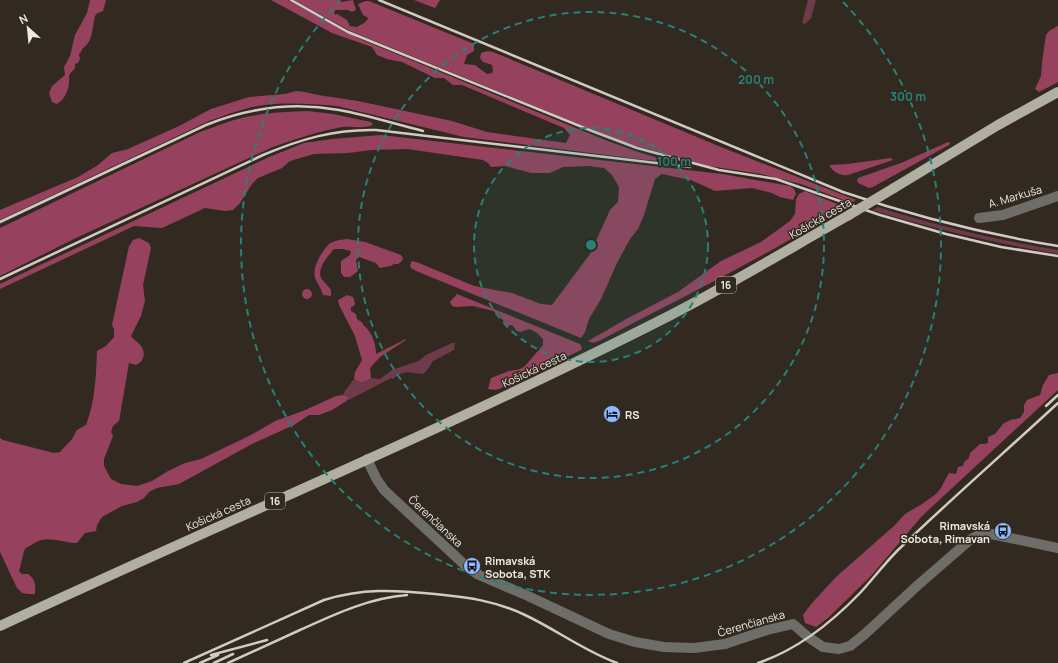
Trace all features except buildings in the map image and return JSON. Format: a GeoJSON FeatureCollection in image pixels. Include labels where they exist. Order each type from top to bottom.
{"type":"FeatureCollection","features":[{"type":"Feature","properties":{"kind":"main road","name":"Košická cesta"},"geometry":{"type":"LineString","coordinates":[[0,626],[367,459],[557,371],[666,318],[849,215],[998,125],[1058,92]]}},
{"type":"Feature","properties":{"kind":"street","name":"A. Markuša"},"geometry":{"type":"LineString","coordinates":[[979,218],[1003,215],[1058,196]]}},
{"type":"Feature","properties":{"kind":"street","name":"Čerenčianska"},"geometry":{"type":"LineString","coordinates":[[367,459],[376,478],[384,490],[467,567],[479,575],[528,596],[608,634],[635,642],[664,647],[694,648],[725,644],[767,630],[793,624],[815,643],[823,647],[839,649],[850,646],[866,634],[932,572],[971,539],[980,534],[991,534],[1058,548]]}},
{"type":"Feature","properties":{"kind":"shaded area"},"geometry":{"type":"Polygon","coordinates":[[[90,0],[106,0],[103,11],[96,14],[91,37],[79,54],[80,59],[78,63],[75,64],[75,68],[69,75],[69,83],[65,95],[57,104],[52,102],[49,93],[52,86],[65,75],[64,67],[70,56],[75,35],[87,13],[90,0]]]}},
{"type":"Feature","properties":{"kind":"shaded area"},"geometry":{"type":"Polygon","coordinates":[[[271,0],[288,0],[360,39],[605,140],[672,162],[464,137],[337,106],[274,104],[258,106],[209,121],[0,220],[0,210],[78,177],[98,165],[112,153],[128,149],[179,126],[211,109],[249,97],[285,94],[296,91],[305,92],[358,101],[452,121],[487,132],[566,143],[570,135],[564,128],[462,85],[453,85],[444,78],[435,78],[402,62],[377,55],[372,47],[332,33],[271,0]]]}},
{"type":"Feature","properties":{"kind":"shaded area"},"geometry":{"type":"Polygon","coordinates":[[[294,0],[340,0],[342,2],[353,0],[356,10],[352,12],[348,10],[336,10],[334,12],[335,15],[337,14],[347,20],[350,26],[357,27],[368,19],[363,15],[358,4],[369,1],[474,44],[474,51],[467,55],[464,64],[475,65],[487,74],[492,73],[492,65],[483,62],[480,58],[481,53],[488,51],[721,147],[856,200],[851,203],[801,184],[761,174],[709,166],[636,146],[610,137],[348,30],[294,0]]]}},
{"type":"Feature","properties":{"kind":"shaded area"},"geometry":{"type":"Polygon","coordinates":[[[414,0],[440,0],[435,8],[414,0]]]}},
{"type":"Feature","properties":{"kind":"shaded area"},"geometry":{"type":"Polygon","coordinates":[[[808,0],[816,0],[811,18],[805,24],[802,23],[808,0]]]}},
{"type":"Feature","properties":{"kind":"shaded area"},"geometry":{"type":"Polygon","coordinates":[[[1058,26],[1058,82],[1039,92],[1035,89],[1041,76],[1046,35],[1049,31],[1058,26]]]}},
{"type":"Feature","properties":{"kind":"shaded area"},"geometry":{"type":"Polygon","coordinates":[[[308,111],[333,114],[371,122],[373,125],[365,127],[342,127],[273,147],[76,238],[0,276],[0,228],[200,132],[244,117],[272,113],[308,111]]]}},
{"type":"Feature","properties":{"kind":"shaded area"},"geometry":{"type":"Polygon","coordinates":[[[381,135],[722,174],[790,186],[794,189],[796,194],[793,200],[752,188],[715,191],[691,180],[662,174],[655,179],[638,229],[630,239],[617,263],[581,338],[416,271],[411,268],[410,265],[412,261],[474,286],[512,293],[541,304],[552,305],[590,254],[610,210],[618,202],[619,187],[612,175],[604,168],[589,166],[563,167],[550,173],[531,173],[505,166],[491,167],[483,160],[407,149],[314,154],[290,161],[282,168],[258,178],[252,184],[240,203],[233,210],[225,211],[205,208],[162,228],[134,226],[0,289],[0,284],[269,157],[304,143],[381,135]]]}},
{"type":"Feature","properties":{"kind":"shaded area"},"geometry":{"type":"Polygon","coordinates":[[[948,142],[950,143],[949,145],[873,187],[869,188],[858,183],[858,178],[901,163],[948,142]]]}},
{"type":"Feature","properties":{"kind":"shaded area"},"geometry":{"type":"Polygon","coordinates":[[[891,158],[893,160],[848,175],[837,173],[829,165],[848,164],[891,158]]]}},
{"type":"Feature","properties":{"kind":"shaded area"},"geometry":{"type":"Polygon","coordinates":[[[805,191],[841,205],[842,208],[777,247],[710,283],[599,341],[593,343],[588,341],[678,292],[721,261],[761,242],[790,221],[795,214],[796,199],[799,194],[805,191]]]}},
{"type":"Feature","properties":{"kind":"shaded area"},"geometry":{"type":"Polygon","coordinates":[[[878,207],[967,232],[1058,250],[1058,254],[964,235],[872,210],[878,207]]]}},
{"type":"Feature","properties":{"kind":"shaded area"},"geometry":{"type":"Polygon","coordinates":[[[139,238],[149,243],[151,248],[143,285],[145,301],[141,316],[131,336],[141,346],[144,354],[139,364],[136,365],[129,363],[119,421],[113,426],[111,432],[113,436],[104,459],[104,466],[111,479],[121,484],[137,486],[152,481],[185,463],[201,459],[251,435],[275,421],[303,411],[336,396],[343,395],[348,397],[345,402],[332,410],[319,415],[309,415],[294,425],[252,444],[179,484],[157,488],[149,492],[144,498],[137,502],[122,506],[102,517],[97,525],[96,531],[85,533],[77,543],[49,539],[38,541],[29,546],[24,551],[19,571],[22,574],[28,574],[34,580],[35,594],[22,593],[17,588],[0,552],[0,438],[54,453],[60,452],[72,439],[77,430],[86,425],[93,398],[97,351],[106,346],[114,337],[114,329],[112,325],[129,246],[133,240],[139,238]]]}},
{"type":"Feature","properties":{"kind":"shaded area"},"geometry":{"type":"Polygon","coordinates":[[[347,239],[365,242],[401,255],[403,258],[402,261],[398,264],[380,268],[376,263],[359,257],[356,260],[358,271],[350,277],[344,277],[341,273],[341,261],[350,255],[351,251],[334,249],[320,270],[321,278],[331,290],[331,296],[323,295],[314,274],[316,264],[323,251],[329,244],[335,241],[347,239]]]}},
{"type":"Feature","properties":{"kind":"shaded area"},"geometry":{"type":"Polygon","coordinates":[[[305,289],[309,289],[311,290],[311,298],[305,299],[302,296],[302,292],[305,289]]]}},
{"type":"Feature","properties":{"kind":"shaded area"},"geometry":{"type":"Polygon","coordinates":[[[457,294],[580,344],[582,348],[581,350],[499,389],[488,389],[491,378],[525,366],[543,345],[543,339],[530,329],[520,332],[517,331],[512,325],[507,326],[499,315],[493,311],[473,306],[452,306],[450,302],[457,294]]]}},
{"type":"Feature","properties":{"kind":"shaded area"},"geometry":{"type":"Polygon","coordinates":[[[347,295],[353,297],[355,303],[354,306],[351,307],[351,311],[356,314],[357,319],[363,323],[371,334],[376,354],[406,339],[380,357],[370,368],[371,378],[363,382],[359,382],[354,379],[355,372],[362,360],[355,336],[339,305],[338,300],[347,295]]]}},
{"type":"Feature","properties":{"kind":"shaded area"},"geometry":{"type":"Polygon","coordinates":[[[455,343],[454,350],[433,361],[423,374],[407,372],[401,374],[345,402],[347,397],[343,395],[354,379],[361,382],[371,378],[380,379],[392,370],[419,361],[426,355],[455,343]]]}},
{"type":"Feature","properties":{"kind":"shaded area"},"geometry":{"type":"Polygon","coordinates":[[[1058,373],[1058,390],[922,516],[871,576],[828,618],[816,627],[805,623],[803,615],[836,577],[895,525],[905,514],[936,494],[949,473],[956,474],[958,467],[963,466],[964,462],[969,458],[970,453],[980,444],[988,443],[988,437],[995,434],[1003,424],[1010,420],[1020,418],[1024,412],[1024,405],[1027,400],[1040,395],[1043,385],[1049,375],[1058,373]]]}},
{"type":"Feature","properties":{"kind":"railway"},"geometry":{"type":"LineString","coordinates":[[291,0],[348,32],[637,148],[719,170],[776,179],[880,215],[946,234],[1001,247],[1058,256]]}},
{"type":"Feature","properties":{"kind":"railway"},"geometry":{"type":"LineString","coordinates":[[379,0],[843,192],[949,224],[1058,246]]}},
{"type":"Feature","properties":{"kind":"railway"},"geometry":{"type":"LineString","coordinates":[[0,222],[206,125],[238,114],[271,108],[322,108],[360,114],[423,131]]}},
{"type":"Feature","properties":{"kind":"railway"},"geometry":{"type":"LineString","coordinates":[[0,279],[263,155],[291,144],[332,133],[376,130],[690,167]]}},
{"type":"Feature","properties":{"kind":"railway"},"geometry":{"type":"LineString","coordinates":[[1046,406],[1058,395]]}},
{"type":"Feature","properties":{"kind":"railway"},"geometry":{"type":"LineString","coordinates":[[758,663],[786,651],[800,643],[838,614],[860,593],[898,550],[1058,403]]}},
{"type":"Feature","properties":{"kind":"railway"},"geometry":{"type":"LineString","coordinates":[[184,663],[324,600],[352,593],[379,591],[458,597],[481,600],[503,606],[537,621],[593,653],[617,663]]}},
{"type":"Feature","properties":{"kind":"railway"},"geometry":{"type":"LineString","coordinates":[[228,663],[326,618],[352,608],[379,599],[407,595]]}},
{"type":"Feature","properties":{"kind":"railway"},"geometry":{"type":"LineString","coordinates":[[211,655],[267,640]]}},
{"type":"Feature","properties":{"kind":"railway"},"geometry":{"type":"LineString","coordinates":[[214,663],[233,654]]}},
{"type":"Feature","properties":{"kind":"railway"},"geometry":{"type":"LineString","coordinates":[[200,663],[218,655]]}},
{"type":"Feature","properties":{"kind":"place","name":"RS"},"geometry":{"type":"Point","coordinates":[612,414]}},
{"type":"Feature","properties":{"kind":"place","name":"Rimavská Sobota, Rimavan"},"geometry":{"type":"Point","coordinates":[1003,531]}},
{"type":"Feature","properties":{"kind":"place","name":"Rimavská Sobota, STK"},"geometry":{"type":"Point","coordinates":[472,566]}}]}
